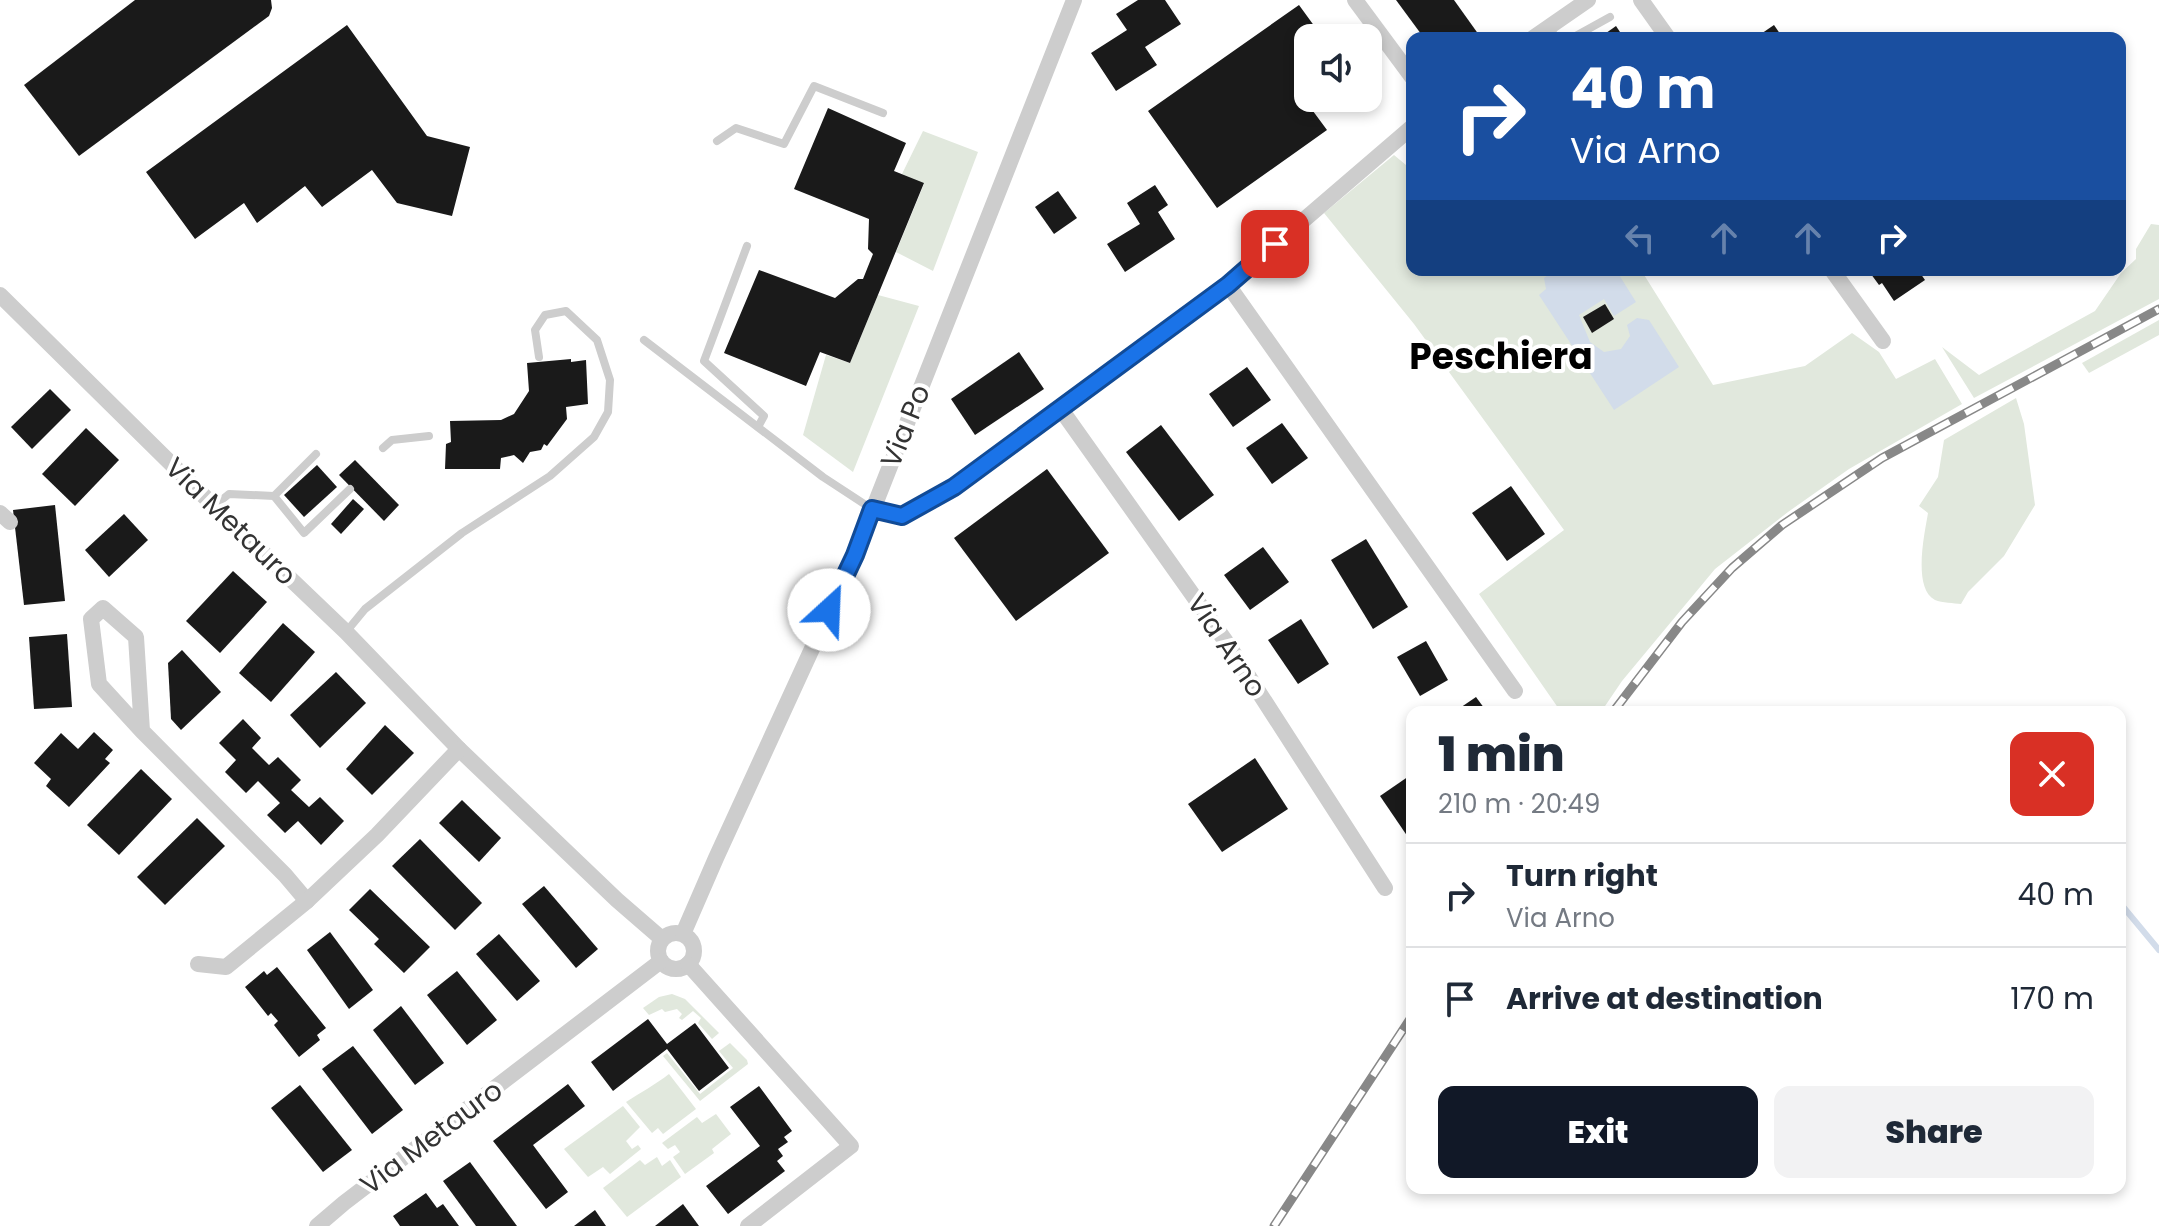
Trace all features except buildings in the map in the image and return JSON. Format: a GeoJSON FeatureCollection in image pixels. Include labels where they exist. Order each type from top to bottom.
{"type":"FeatureCollection","features":[{"type":"Feature","properties":{"kind":"street","name":"Via Po"},"geometry":{"type":"LineString","coordinates":[[683,934],[855,555],[1074,0]]}},
{"type":"Feature","properties":{"kind":"street"},"geometry":{"type":"LineString","coordinates":[[1355,0],[1406,69]]}},
{"type":"Feature","properties":{"kind":"street"},"geometry":{"type":"LineString","coordinates":[[1553,32],[1588,0]]}},
{"type":"Feature","properties":{"kind":"street"},"geometry":{"type":"LineString","coordinates":[[1641,0],[1664,32]]}},
{"type":"Feature","properties":{"kind":"street"},"geometry":{"type":"LineString","coordinates":[[872,509],[902,516],[954,487],[1228,285],[1406,132]]}},
{"type":"Feature","properties":{"kind":"street"},"geometry":{"type":"LineString","coordinates":[[1836,276],[1883,341]]}},
{"type":"Feature","properties":{"kind":"street"},"geometry":{"type":"LineString","coordinates":[[1228,285],[1515,691]]}},
{"type":"Feature","properties":{"kind":"street","name":"Via Metauro"},"geometry":{"type":"LineString","coordinates":[[0,295],[346,632],[459,749],[662,939]]}},
{"type":"Feature","properties":{"kind":"street","name":"Via Arno"},"geometry":{"type":"LineString","coordinates":[[1060,408],[1229,646],[1385,888]]}},
{"type":"Feature","properties":{"kind":"street"},"geometry":{"type":"LineString","coordinates":[[142,731],[136,637],[103,608],[91,619],[99,684],[142,731],[285,875],[307,901]]}},
{"type":"Feature","properties":{"kind":"street"},"geometry":{"type":"LineString","coordinates":[[198,964],[226,967],[307,901],[377,835],[459,749]]}},
{"type":"Feature","properties":{"kind":"street"},"geometry":{"type":"LineString","coordinates":[[672,933],[683,934],[688,937],[694,954],[688,964],[671,968],[661,961],[658,950],[662,939],[672,933]]}},
{"type":"Feature","properties":{"kind":"street","name":"Via Metauro"},"geometry":{"type":"LineString","coordinates":[[317,1226],[661,961]]}},
{"type":"Feature","properties":{"kind":"street"},"geometry":{"type":"LineString","coordinates":[[688,964],[851,1146],[748,1226]]}},
{"type":"Feature","properties":{"kind":"lane"},"geometry":{"type":"LineString","coordinates":[[1583,32],[1610,17]]}},
{"type":"Feature","properties":{"kind":"lane"},"geometry":{"type":"LineString","coordinates":[[717,141],[736,128],[784,144],[814,86],[883,113]]}},
{"type":"Feature","properties":{"kind":"lane"},"geometry":{"type":"LineString","coordinates":[[747,246],[704,361],[764,416],[758,427]]}},
{"type":"Feature","properties":{"kind":"lane"},"geometry":{"type":"LineString","coordinates":[[346,632],[365,609],[462,533],[550,476],[594,437],[608,412],[610,380],[597,340],[566,311],[545,315],[535,330],[539,357]]}},
{"type":"Feature","properties":{"kind":"lane"},"geometry":{"type":"LineString","coordinates":[[644,340],[823,477],[872,509]]}},
{"type":"Feature","properties":{"kind":"lane"},"geometry":{"type":"LineString","coordinates":[[383,448],[392,440],[429,436]]}},
{"type":"Feature","properties":{"kind":"lane"},"geometry":{"type":"LineString","coordinates":[[214,506],[229,494],[274,496],[316,454]]}},
{"type":"Feature","properties":{"kind":"lane"},"geometry":{"type":"LineString","coordinates":[[274,496],[304,533],[350,489]]}},
{"type":"Feature","properties":{"kind":"shaded area"},"geometry":{"type":"Polygon","coordinates":[[[923,131],[978,152],[933,271],[896,252],[924,184],[902,174],[923,131]]]}},
{"type":"Feature","properties":{"kind":"shaded area"},"geometry":{"type":"Polygon","coordinates":[[[1394,155],[1406,165],[1406,276],[1645,276],[1713,385],[1805,366],[1852,333],[1879,352],[1896,379],[1935,359],[1962,404],[1849,469],[1715,569],[1622,681],[1605,706],[1557,706],[1479,594],[1564,530],[1414,324],[1324,213],[1394,155]]]}},
{"type":"Feature","properties":{"kind":"shaded area"},"geometry":{"type":"Polygon","coordinates":[[[2151,224],[2159,225],[2159,299],[1974,398],[1942,347],[1979,375],[2095,311],[2119,276],[2126,276],[2126,268],[2136,259],[2136,249],[2151,224]]]}},
{"type":"Feature","properties":{"kind":"shaded area"},"geometry":{"type":"Polygon","coordinates":[[[878,295],[919,306],[853,472],[803,435],[826,355],[850,363],[878,295]]]}},
{"type":"Feature","properties":{"kind":"shaded area"},"geometry":{"type":"Polygon","coordinates":[[[2159,320],[2159,335],[2089,373],[2082,363],[2159,320]]]}},
{"type":"Feature","properties":{"kind":"shaded area"},"geometry":{"type":"Polygon","coordinates":[[[2016,398],[2024,424],[2035,505],[2004,556],[1968,592],[1961,604],[1935,600],[1924,584],[1922,559],[1928,513],[1919,506],[1938,477],[1944,440],[2016,398]]]}},
{"type":"Feature","properties":{"kind":"shaded area"},"geometry":{"type":"Polygon","coordinates":[[[672,994],[685,999],[719,1033],[712,1039],[698,1023],[701,1018],[693,1011],[682,1020],[679,1018],[682,1014],[677,1009],[665,1012],[662,1009],[649,1015],[643,1008],[659,997],[672,994]]]}},
{"type":"Feature","properties":{"kind":"shaded area"},"geometry":{"type":"Polygon","coordinates":[[[730,1043],[748,1064],[700,1101],[663,1056],[667,1053],[700,1094],[733,1068],[719,1051],[730,1043]]]}},
{"type":"Feature","properties":{"kind":"shaded area"},"geometry":{"type":"Polygon","coordinates":[[[669,1074],[696,1109],[663,1134],[658,1128],[652,1133],[626,1102],[669,1074]]]}},
{"type":"Feature","properties":{"kind":"shaded area"},"geometry":{"type":"Polygon","coordinates":[[[623,1106],[640,1127],[626,1141],[632,1149],[638,1145],[641,1149],[610,1174],[603,1167],[588,1177],[564,1149],[623,1106]]]}},
{"type":"Feature","properties":{"kind":"shaded area"},"geometry":{"type":"Polygon","coordinates":[[[716,1114],[731,1134],[712,1149],[714,1153],[685,1174],[673,1157],[680,1152],[675,1145],[668,1149],[662,1143],[697,1117],[702,1123],[716,1114]]]}},
{"type":"Feature","properties":{"kind":"shaded area"},"geometry":{"type":"Polygon","coordinates":[[[657,1157],[662,1166],[670,1160],[681,1177],[627,1217],[603,1188],[640,1160],[645,1165],[657,1157]]]}},
{"type":"Feature","properties":{"kind":"water"},"geometry":{"type":"Polygon","coordinates":[[[1620,276],[1636,302],[1614,316],[1604,299],[1579,315],[1590,342],[1604,352],[1621,349],[1630,336],[1627,325],[1637,318],[1649,320],[1679,367],[1614,410],[1539,295],[1546,289],[1544,278],[1620,276]]]}},
{"type":"Feature","properties":{"kind":"waterway"},"geometry":{"type":"LineString","coordinates":[[2126,910],[2159,950]]}},
{"type":"Feature","properties":{"kind":"railway"},"geometry":{"type":"LineString","coordinates":[[1618,706],[1682,622],[1732,568],[1782,525],[1882,458],[2159,309]]}},
{"type":"Feature","properties":{"kind":"railway"},"geometry":{"type":"LineString","coordinates":[[1274,1226],[1406,1025]]}},
{"type":"Feature","properties":{"kind":"district","name":"Peschiera"},"geometry":{"type":"Point","coordinates":[1501,356]}},
{"type":"Feature","properties":{"kind":"route"},"geometry":{"type":"LineString","coordinates":[[829,610],[872,509],[902,516],[954,487],[1228,285],[1275,244]]}}]}
